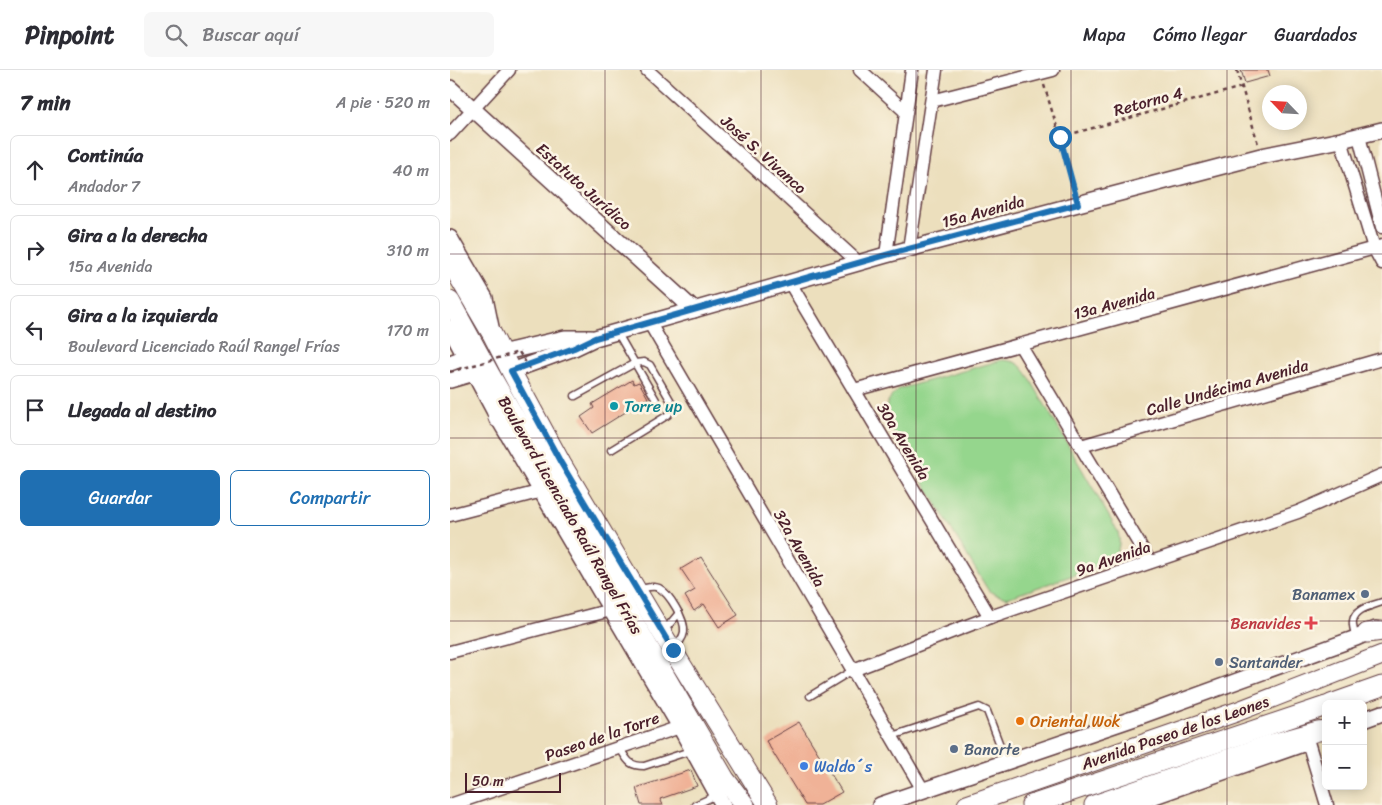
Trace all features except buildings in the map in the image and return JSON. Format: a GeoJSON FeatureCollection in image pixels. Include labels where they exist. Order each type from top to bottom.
{"type":"FeatureCollection","features":[{"type":"Feature","properties":{"kind":"main road","name":"Boulevard Licenciado Raúl Rangel Frías"},"geometry":{"type":"LineString","coordinates":[[450,262],[492,334],[561,463],[766,803]]}},
{"type":"Feature","properties":{"kind":"main road","name":"Boulevard Licenciado Raúl Rangel Frías"},"geometry":{"type":"LineString","coordinates":[[450,301],[482,375],[520,426],[722,793],[745,805]]}},
{"type":"Feature","properties":{"kind":"main road"},"geometry":{"type":"LineString","coordinates":[[450,327],[472,354]]}},
{"type":"Feature","properties":{"kind":"main road"},"geometry":{"type":"LineString","coordinates":[[482,375],[498,418]]}},
{"type":"Feature","properties":{"kind":"main road","name":"Avenida Paseo de los Leones"},"geometry":{"type":"LineString","coordinates":[[967,805],[1236,712],[1382,654]]}},
{"type":"Feature","properties":{"kind":"main road"},"geometry":{"type":"LineString","coordinates":[[1342,700],[1382,686]]}},
{"type":"Feature","properties":{"kind":"main road","name":"Avenida Paseo de los Leones"},"geometry":{"type":"LineString","coordinates":[[1031,805],[1322,707]]}},
{"type":"Feature","properties":{"kind":"main road"},"geometry":{"type":"LineString","coordinates":[[1094,805],[1268,745],[1322,732]]}},
{"type":"Feature","properties":{"kind":"street"},"geometry":{"type":"LineString","coordinates":[[450,134],[509,70]]}},
{"type":"Feature","properties":{"kind":"street","name":"José S. Vivanco"},"geometry":{"type":"LineString","coordinates":[[647,70],[859,263]]}},
{"type":"Feature","properties":{"kind":"street"},"geometry":{"type":"LineString","coordinates":[[860,70],[906,112]]}},
{"type":"Feature","properties":{"kind":"street"},"geometry":{"type":"LineString","coordinates":[[886,255],[912,70]]}},
{"type":"Feature","properties":{"kind":"street"},"geometry":{"type":"LineString","coordinates":[[909,249],[936,70]]}},
{"type":"Feature","properties":{"kind":"street"},"geometry":{"type":"LineString","coordinates":[[932,101],[1047,72]]}},
{"type":"Feature","properties":{"kind":"street","name":"Estatuto Jurídico"},"geometry":{"type":"LineString","coordinates":[[450,88],[694,310]]}},
{"type":"Feature","properties":{"kind":"street","name":"15a Avenida"},"geometry":{"type":"LineString","coordinates":[[511,371],[574,348],[595,338],[886,255],[1261,156],[1382,130]]}},
{"type":"Feature","properties":{"kind":"street"},"geometry":{"type":"LineString","coordinates":[[1358,136],[1382,227]]}},
{"type":"Feature","properties":{"kind":"street"},"geometry":{"type":"LineString","coordinates":[[1341,140],[1382,263]]}},
{"type":"Feature","properties":{"kind":"street"},"geometry":{"type":"LineString","coordinates":[[450,238],[485,298],[492,334]]}},
{"type":"Feature","properties":{"kind":"street","name":"13a Avenida"},"geometry":{"type":"LineString","coordinates":[[854,390],[1378,247]]}},
{"type":"Feature","properties":{"kind":"street","name":"30a Avenida"},"geometry":{"type":"LineString","coordinates":[[790,283],[990,617]]}},
{"type":"Feature","properties":{"kind":"street","name":"32a Avenida"},"geometry":{"type":"LineString","coordinates":[[649,322],[923,790]]}},
{"type":"Feature","properties":{"kind":"street","name":"15a Avenida"},"geometry":{"type":"LineString","coordinates":[[501,353],[566,338],[595,338]]}},
{"type":"Feature","properties":{"kind":"street"},"geometry":{"type":"LineString","coordinates":[[1020,345],[1150,562]]}},
{"type":"Feature","properties":{"kind":"street"},"geometry":{"type":"LineString","coordinates":[[450,363],[472,354]]}},
{"type":"Feature","properties":{"kind":"street","name":"Calle Undécima Avenida"},"geometry":{"type":"LineString","coordinates":[[1081,446],[1382,359]]}},
{"type":"Feature","properties":{"kind":"street"},"geometry":{"type":"LineString","coordinates":[[450,380],[482,375]]}},
{"type":"Feature","properties":{"kind":"street"},"geometry":{"type":"LineString","coordinates":[[498,418],[692,750],[722,793]]}},
{"type":"Feature","properties":{"kind":"street","name":"9a Avenida"},"geometry":{"type":"LineString","coordinates":[[853,670],[990,617],[1298,512],[1382,475]]}},
{"type":"Feature","properties":{"kind":"street"},"geometry":{"type":"LineString","coordinates":[[450,515],[542,491]]}},
{"type":"Feature","properties":{"kind":"street"},"geometry":{"type":"LineString","coordinates":[[450,652],[611,610]]}},
{"type":"Feature","properties":{"kind":"street"},"geometry":{"type":"LineString","coordinates":[[880,805],[1138,717],[1372,632]]}},
{"type":"Feature","properties":{"kind":"street"},"geometry":{"type":"LineString","coordinates":[[1367,718],[1382,712]]}},
{"type":"Feature","properties":{"kind":"street","name":"Paseo de la Torre"},"geometry":{"type":"LineString","coordinates":[[450,805],[680,727]]}},
{"type":"Feature","properties":{"kind":"street"},"geometry":{"type":"LineString","coordinates":[[1129,805],[1308,742],[1322,734]]}},
{"type":"Feature","properties":{"kind":"street"},"geometry":{"type":"LineString","coordinates":[[1308,742],[1327,805]]}},
{"type":"Feature","properties":{"kind":"lane"},"geometry":{"type":"LineString","coordinates":[[617,332],[656,400]]}},
{"type":"Feature","properties":{"kind":"lane"},"geometry":{"type":"LineString","coordinates":[[576,396],[635,363],[644,362],[650,365],[672,403],[671,410],[668,415],[610,450]]}},
{"type":"Feature","properties":{"kind":"lane"},"geometry":{"type":"LineString","coordinates":[[636,590],[647,587],[660,589],[679,613],[684,624],[684,631],[682,639],[673,650]]}},
{"type":"Feature","properties":{"kind":"lane"},"geometry":{"type":"LineString","coordinates":[[1372,632],[1353,622],[1355,615],[1361,609],[1382,602]]}},
{"type":"Feature","properties":{"kind":"lane"},"geometry":{"type":"LineString","coordinates":[[662,633],[679,613]]}},
{"type":"Feature","properties":{"kind":"lane"},"geometry":{"type":"LineString","coordinates":[[810,696],[853,670]]}},
{"type":"Feature","properties":{"kind":"lane"},"geometry":{"type":"LineString","coordinates":[[892,736],[979,707],[987,711],[1006,762]]}},
{"type":"Feature","properties":{"kind":"lane"},"geometry":{"type":"LineString","coordinates":[[620,747],[630,763],[636,766],[644,766],[692,750]]}},
{"type":"Feature","properties":{"kind":"lane"},"geometry":{"type":"LineString","coordinates":[[695,805],[722,793]]}},
{"type":"Feature","properties":{"kind":"path"},"geometry":{"type":"LineString","coordinates":[[1237,70],[1261,156]]}},
{"type":"Feature","properties":{"kind":"path"},"geometry":{"type":"LineString","coordinates":[[1047,72],[1060,137],[1078,204]]}},
{"type":"Feature","properties":{"kind":"path","name":"Retorno 4"},"geometry":{"type":"LineString","coordinates":[[1060,137],[1242,87]]}},
{"type":"Feature","properties":{"kind":"path"},"geometry":{"type":"LineString","coordinates":[[450,372],[518,352],[530,369]]}},
{"type":"Feature","properties":{"kind":"green space"},"geometry":{"type":"Polygon","coordinates":[[[1002,360],[1012,361],[1024,369],[1118,532],[1119,538],[1118,548],[1114,556],[1100,566],[1007,598],[988,590],[887,422],[886,411],[887,403],[899,389],[1002,360]]]}},
{"type":"Feature","properties":{"kind":"place","name":"Torre up"},"geometry":{"type":"Point","coordinates":[614,406]}},
{"type":"Feature","properties":{"kind":"place","name":"Banamex"},"geometry":{"type":"Point","coordinates":[1365,594]}},
{"type":"Feature","properties":{"kind":"place","name":"Benavides"},"geometry":{"type":"Point","coordinates":[1311,623]}},
{"type":"Feature","properties":{"kind":"place","name":"Santander"},"geometry":{"type":"Point","coordinates":[1219,662]}},
{"type":"Feature","properties":{"kind":"place","name":"Oriental Wok"},"geometry":{"type":"Point","coordinates":[1020,721]}},
{"type":"Feature","properties":{"kind":"place","name":"Banorte"},"geometry":{"type":"Point","coordinates":[954,749]}},
{"type":"Feature","properties":{"kind":"place","name":"Waldo´s"},"geometry":{"type":"Point","coordinates":[804,766]}},
{"type":"Feature","properties":{"kind":"route"},"geometry":{"type":"LineString","coordinates":[[673,650],[561,463],[511,371],[574,348],[595,338],[649,322],[886,255],[1078,204],[1060,137]]}}]}
